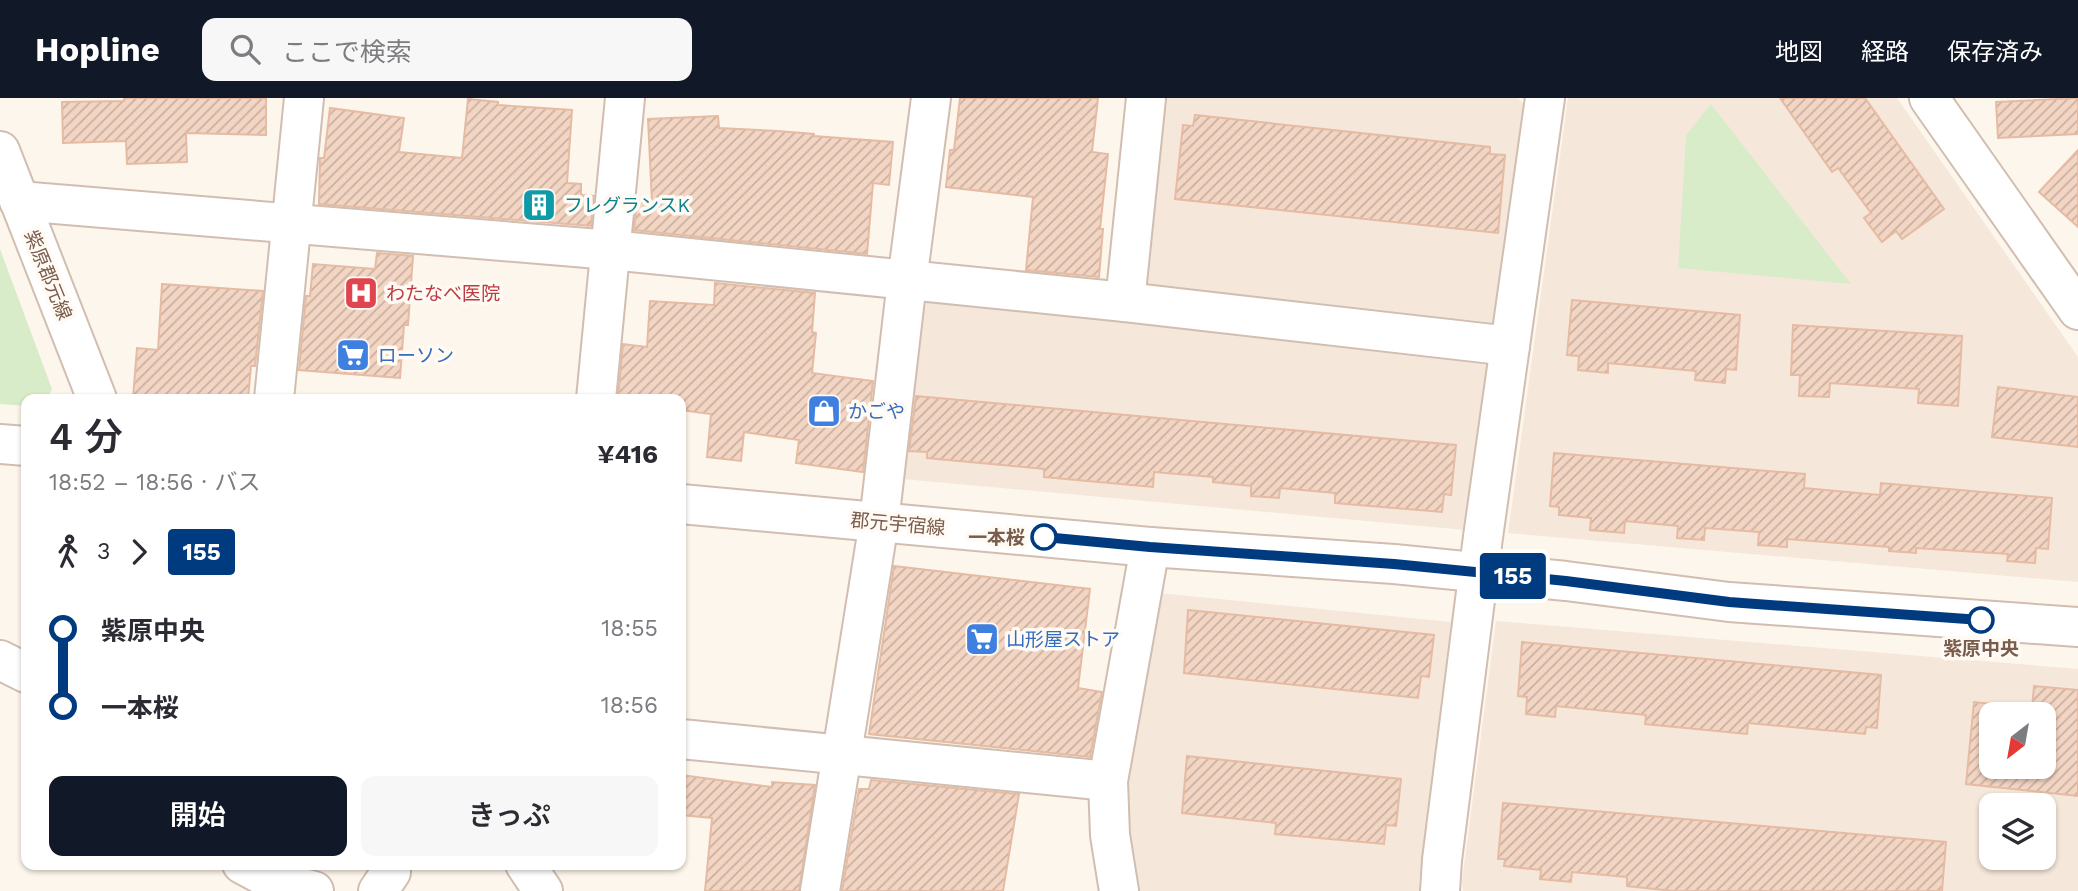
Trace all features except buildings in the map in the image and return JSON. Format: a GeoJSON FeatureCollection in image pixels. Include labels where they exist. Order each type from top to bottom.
{"type":"FeatureCollection","features":[{"type":"Feature","properties":{"kind":"street"},"geometry":{"type":"LineString","coordinates":[[274,394],[304,98]]}},
{"type":"Feature","properties":{"kind":"street"},"geometry":{"type":"LineString","coordinates":[[597,394],[625,98]]}},
{"type":"Feature","properties":{"kind":"street"},"geometry":{"type":"LineString","coordinates":[[1125,302],[1146,98]]}},
{"type":"Feature","properties":{"kind":"street"},"geometry":{"type":"LineString","coordinates":[[1440,891],[1479,573],[1545,98]]}},
{"type":"Feature","properties":{"kind":"street"},"geometry":{"type":"LineString","coordinates":[[1929,98],[2078,310]]}},
{"type":"Feature","properties":{"kind":"street"},"geometry":{"type":"LineString","coordinates":[[820,891],[879,522],[907,281],[923,99]]}},
{"type":"Feature","properties":{"kind":"street","name":"紫原郡元線"},"geometry":{"type":"LineString","coordinates":[[0,151],[95,394]]}},
{"type":"Feature","properties":{"kind":"street"},"geometry":{"type":"LineString","coordinates":[[19,201],[611,250],[1125,302],[1510,345]]}},
{"type":"Feature","properties":{"kind":"street"},"geometry":{"type":"LineString","coordinates":[[0,444],[21,446]]}},
{"type":"Feature","properties":{"kind":"street","name":"郡元宇宿線"},"geometry":{"type":"LineString","coordinates":[[686,504],[1150,547],[1394,564],[1566,581],[1729,602],[2078,626]]}},
{"type":"Feature","properties":{"kind":"street"},"geometry":{"type":"LineString","coordinates":[[1119,891],[1110,835],[1108,781],[1150,547]]}},
{"type":"Feature","properties":{"kind":"street"},"geometry":{"type":"LineString","coordinates":[[0,660],[21,670]]}},
{"type":"Feature","properties":{"kind":"street"},"geometry":{"type":"LineString","coordinates":[[686,739],[1108,781]]}},
{"type":"Feature","properties":{"kind":"street"},"geometry":{"type":"LineString","coordinates":[[378,891],[391,870]]}},
{"type":"Feature","properties":{"kind":"street"},"geometry":{"type":"LineString","coordinates":[[262,879],[314,891]]}},
{"type":"Feature","properties":{"kind":"shaded area"},"geometry":{"type":"Polygon","coordinates":[[[1156,98],[1518,98],[1525,105],[1493,324],[1483,331],[1145,293],[1156,98]]]}},
{"type":"Feature","properties":{"kind":"shaded area"},"geometry":{"type":"Polygon","coordinates":[[[1568,98],[1897,98],[2078,357],[2078,582],[1508,533],[1568,98]]]}},
{"type":"Feature","properties":{"kind":"shaded area"},"geometry":{"type":"Polygon","coordinates":[[[921,299],[1488,357],[1465,530],[902,479],[921,299]]]}},
{"type":"Feature","properties":{"kind":"shaded area"},"geometry":{"type":"Polygon","coordinates":[[[1160,593],[1451,622],[1419,891],[1130,891],[1123,816],[1160,593]]]}},
{"type":"Feature","properties":{"kind":"shaded area"},"geometry":{"type":"Polygon","coordinates":[[[1496,621],[2078,669],[2078,891],[1463,891],[1462,881],[1496,621]]]}},
{"type":"Feature","properties":{"kind":"green space"},"geometry":{"type":"Polygon","coordinates":[[[1711,104],[1851,284],[1678,268],[1686,135],[1711,104]]]}},
{"type":"Feature","properties":{"kind":"green space"},"geometry":{"type":"Polygon","coordinates":[[[0,249],[52,389],[50,394],[21,394],[21,406],[0,404],[0,249]]]}},
{"type":"Feature","properties":{"kind":"bus line","name":"155"},"geometry":{"type":"LineString","coordinates":[[1044,537],[1394,564],[1566,581],[1729,602],[1981,620]]}},
{"type":"Feature","properties":{"kind":"place","name":"フレグランスK"},"geometry":{"type":"Point","coordinates":[539,205]}},
{"type":"Feature","properties":{"kind":"place","name":"わたなべ医院"},"geometry":{"type":"Point","coordinates":[361,293]}},
{"type":"Feature","properties":{"kind":"place","name":"ローソン"},"geometry":{"type":"Point","coordinates":[353,355]}},
{"type":"Feature","properties":{"kind":"place","name":"かごや"},"geometry":{"type":"Point","coordinates":[824,411]}},
{"type":"Feature","properties":{"kind":"place","name":"一本桜"},"geometry":{"type":"Point","coordinates":[1044,537]}},
{"type":"Feature","properties":{"kind":"place","name":"紫原中央"},"geometry":{"type":"Point","coordinates":[1981,620]}},
{"type":"Feature","properties":{"kind":"place","name":"山形屋ストア"},"geometry":{"type":"Point","coordinates":[982,639]}}]}
